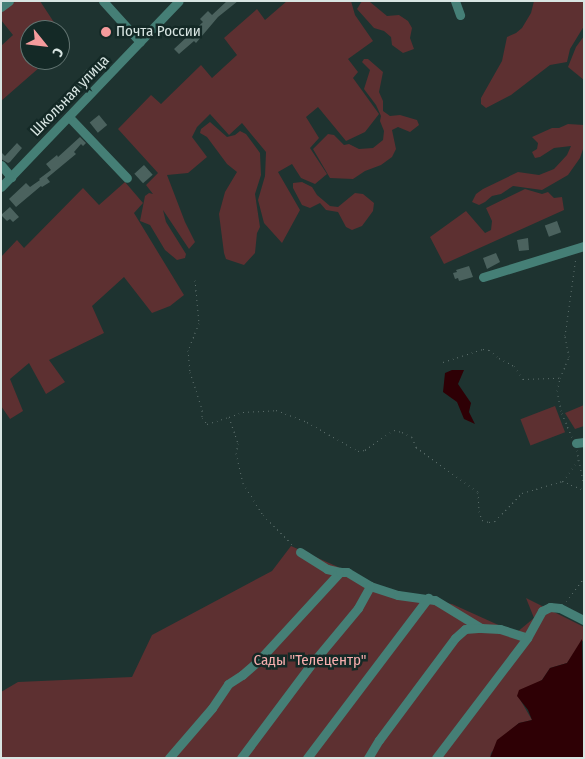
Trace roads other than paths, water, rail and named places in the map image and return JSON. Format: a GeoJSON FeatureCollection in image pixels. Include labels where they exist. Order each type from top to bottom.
{"type":"FeatureCollection","features":[{"type":"Feature","properties":{"kind":"street"},"geometry":{"type":"LineString","coordinates":[[1,7],[9,1]]}},
{"type":"Feature","properties":{"kind":"street"},"geometry":{"type":"LineString","coordinates":[[103,1],[140,42]]}},
{"type":"Feature","properties":{"kind":"street","name":"Школьная улица"},"geometry":{"type":"LineString","coordinates":[[1,187],[179,1]]}},
{"type":"Feature","properties":{"kind":"street"},"geometry":{"type":"LineString","coordinates":[[455,1],[460,15]]}},
{"type":"Feature","properties":{"kind":"street"},"geometry":{"type":"LineString","coordinates":[[70,117],[127,178]]}},
{"type":"Feature","properties":{"kind":"street"},"geometry":{"type":"LineString","coordinates":[[1,165],[11,176]]}},
{"type":"Feature","properties":{"kind":"street"},"geometry":{"type":"LineString","coordinates":[[483,277],[546,256],[580,248]]}},
{"type":"Feature","properties":{"kind":"street"},"geometry":{"type":"LineString","coordinates":[[300,552],[327,569],[347,572],[370,586],[398,595],[435,600],[481,628]]}},
{"type":"Feature","properties":{"kind":"street"},"geometry":{"type":"LineString","coordinates":[[169,758],[212,708],[228,684],[259,660],[340,572]]}},
{"type":"Feature","properties":{"kind":"street"},"geometry":{"type":"LineString","coordinates":[[241,758],[309,667],[358,608],[370,586]]}},
{"type":"Feature","properties":{"kind":"street"},"geometry":{"type":"LineString","coordinates":[[307,758],[428,598]]}},
{"type":"Feature","properties":{"kind":"street"},"geometry":{"type":"LineString","coordinates":[[436,758],[527,638],[542,610],[550,607],[560,608],[584,620]]}},
{"type":"Feature","properties":{"kind":"street"},"geometry":{"type":"LineString","coordinates":[[368,758],[379,740],[455,638],[465,628],[500,629],[527,638]]}},
{"type":"Feature","properties":{"kind":"place","name":"Почта России"},"geometry":{"type":"Point","coordinates":[106,32]}},
{"type":"Feature","properties":{"kind":"park label","name":"Сады \"Телецентр\""},"geometry":{"type":"Point","coordinates":[310,661]}}]}
